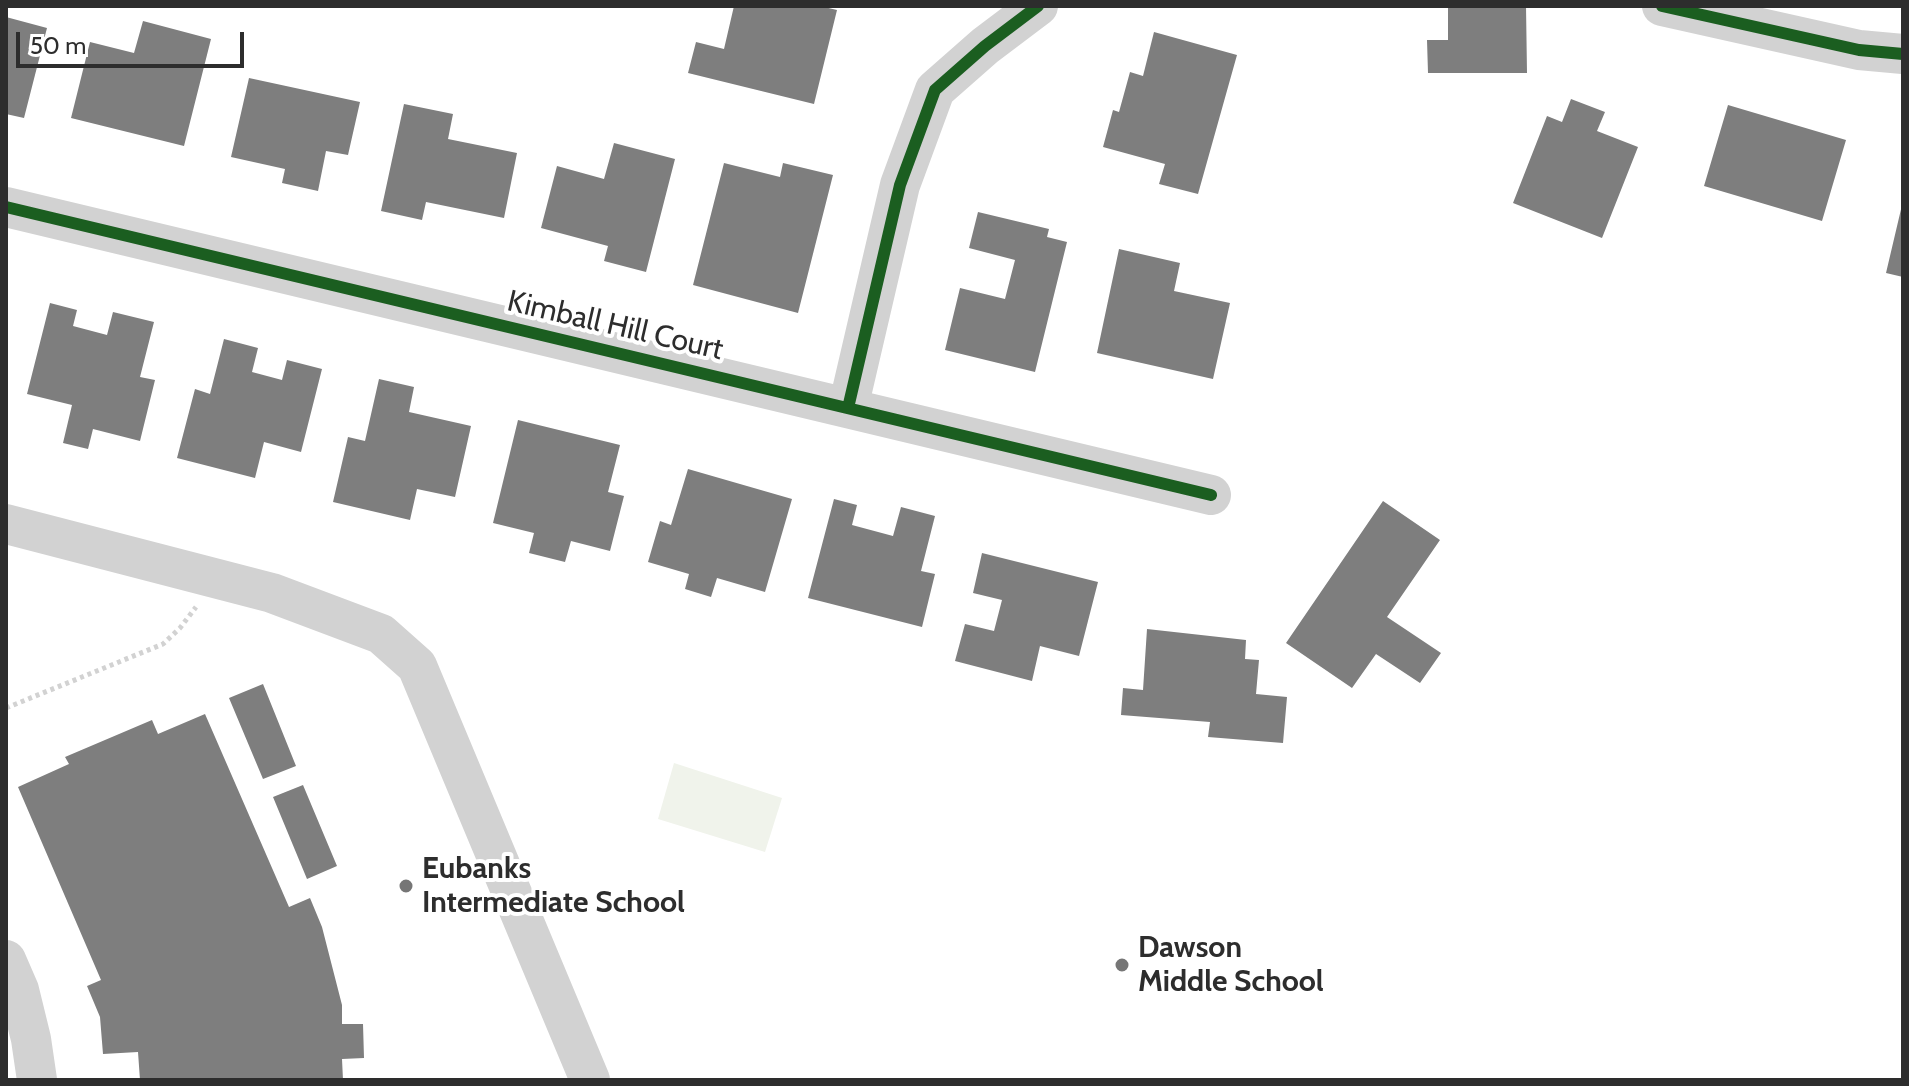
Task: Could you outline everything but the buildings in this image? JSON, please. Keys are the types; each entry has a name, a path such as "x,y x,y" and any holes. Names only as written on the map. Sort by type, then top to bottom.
{"street":[{"path":"848,408 900,185 935,90 985,46 1038,6"},
{"path":"1662,6 1859,50 1903,54"},
{"name":"Kimball Hill Court","path":"6,207 1211,495"},
{"path":"6,524 272,593 381,634 417,666 590,1080"},
{"path":"6,960 19,990 37,1080"}],"path":[{"path":"6,708 163,644 197,606"}],"shaded area":[{"path":"674,763 782,798 765,852 658,819"}],"cycle path":[{"path":"848,408 900,185 935,90 985,46 1038,6"},
{"path":"1662,6 1859,50 1903,54"},
{"path":"6,207 1211,495"}],"place":[{"name":"Eubanks Intermediate School","path":"406,886"},
{"name":"Dawson Middle School","path":"1122,965"}]}
